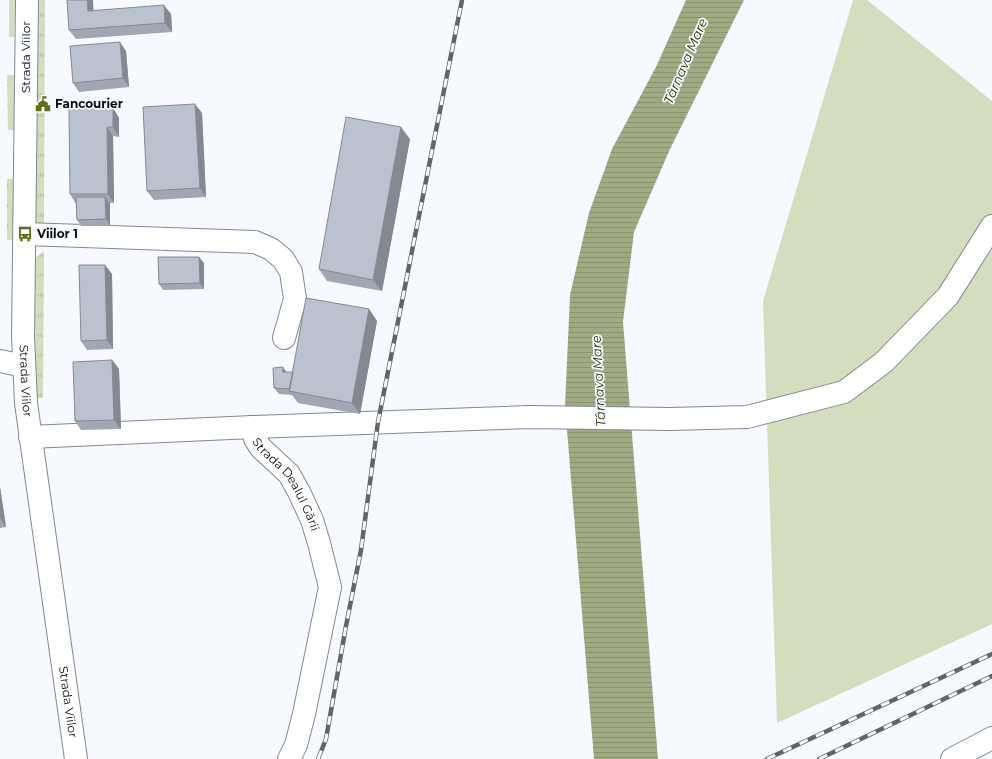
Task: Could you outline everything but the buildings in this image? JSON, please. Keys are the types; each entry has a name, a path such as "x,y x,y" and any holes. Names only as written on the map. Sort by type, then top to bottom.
{"street":[{"name":"Strada Viilor","path":"27,0 23,336 26,402 76,759"},
{"path":"253,427 529,417 670,419 747,417 844,392 884,362 948,296 992,226"},
{"path":"25,234 255,242 271,249 283,259 292,272 295,299 284,338"},
{"path":"0,361 24,366"},
{"name":"Strada Dealul Gării","path":"30,437 253,427 254,439 261,448 288,474 299,492 314,528 330,587 304,714 296,745 289,759"},
{"path":"952,759 992,738"}],"green space":[{"path":"9,0 15,0 14,37 9,37"},
{"path":"36,0 45,0 44,224 36,227 34,219"},
{"path":"853,0 867,0 992,101 992,624 777,723 763,301"},
{"path":"7,75 14,75 15,130 8,130"},
{"path":"7,179 14,179 14,240 7,240"},
{"path":"44,251 43,398 36,398 34,259"}],"water":[{"name":"Târnava Mare","path":"686,0 744,0 670,149 634,232 623,322 658,759 594,759 565,406 570,295 589,213 612,149 656,67"}],"railway":[{"path":"318,759 326,739 361,550 378,422 462,0"},
{"path":"767,759 992,654"},
{"path":"819,759 992,676"}],"place":[{"name":"Fancourier","path":"43,104"},
{"name":"Viilor 1","path":"25,234"}]}
